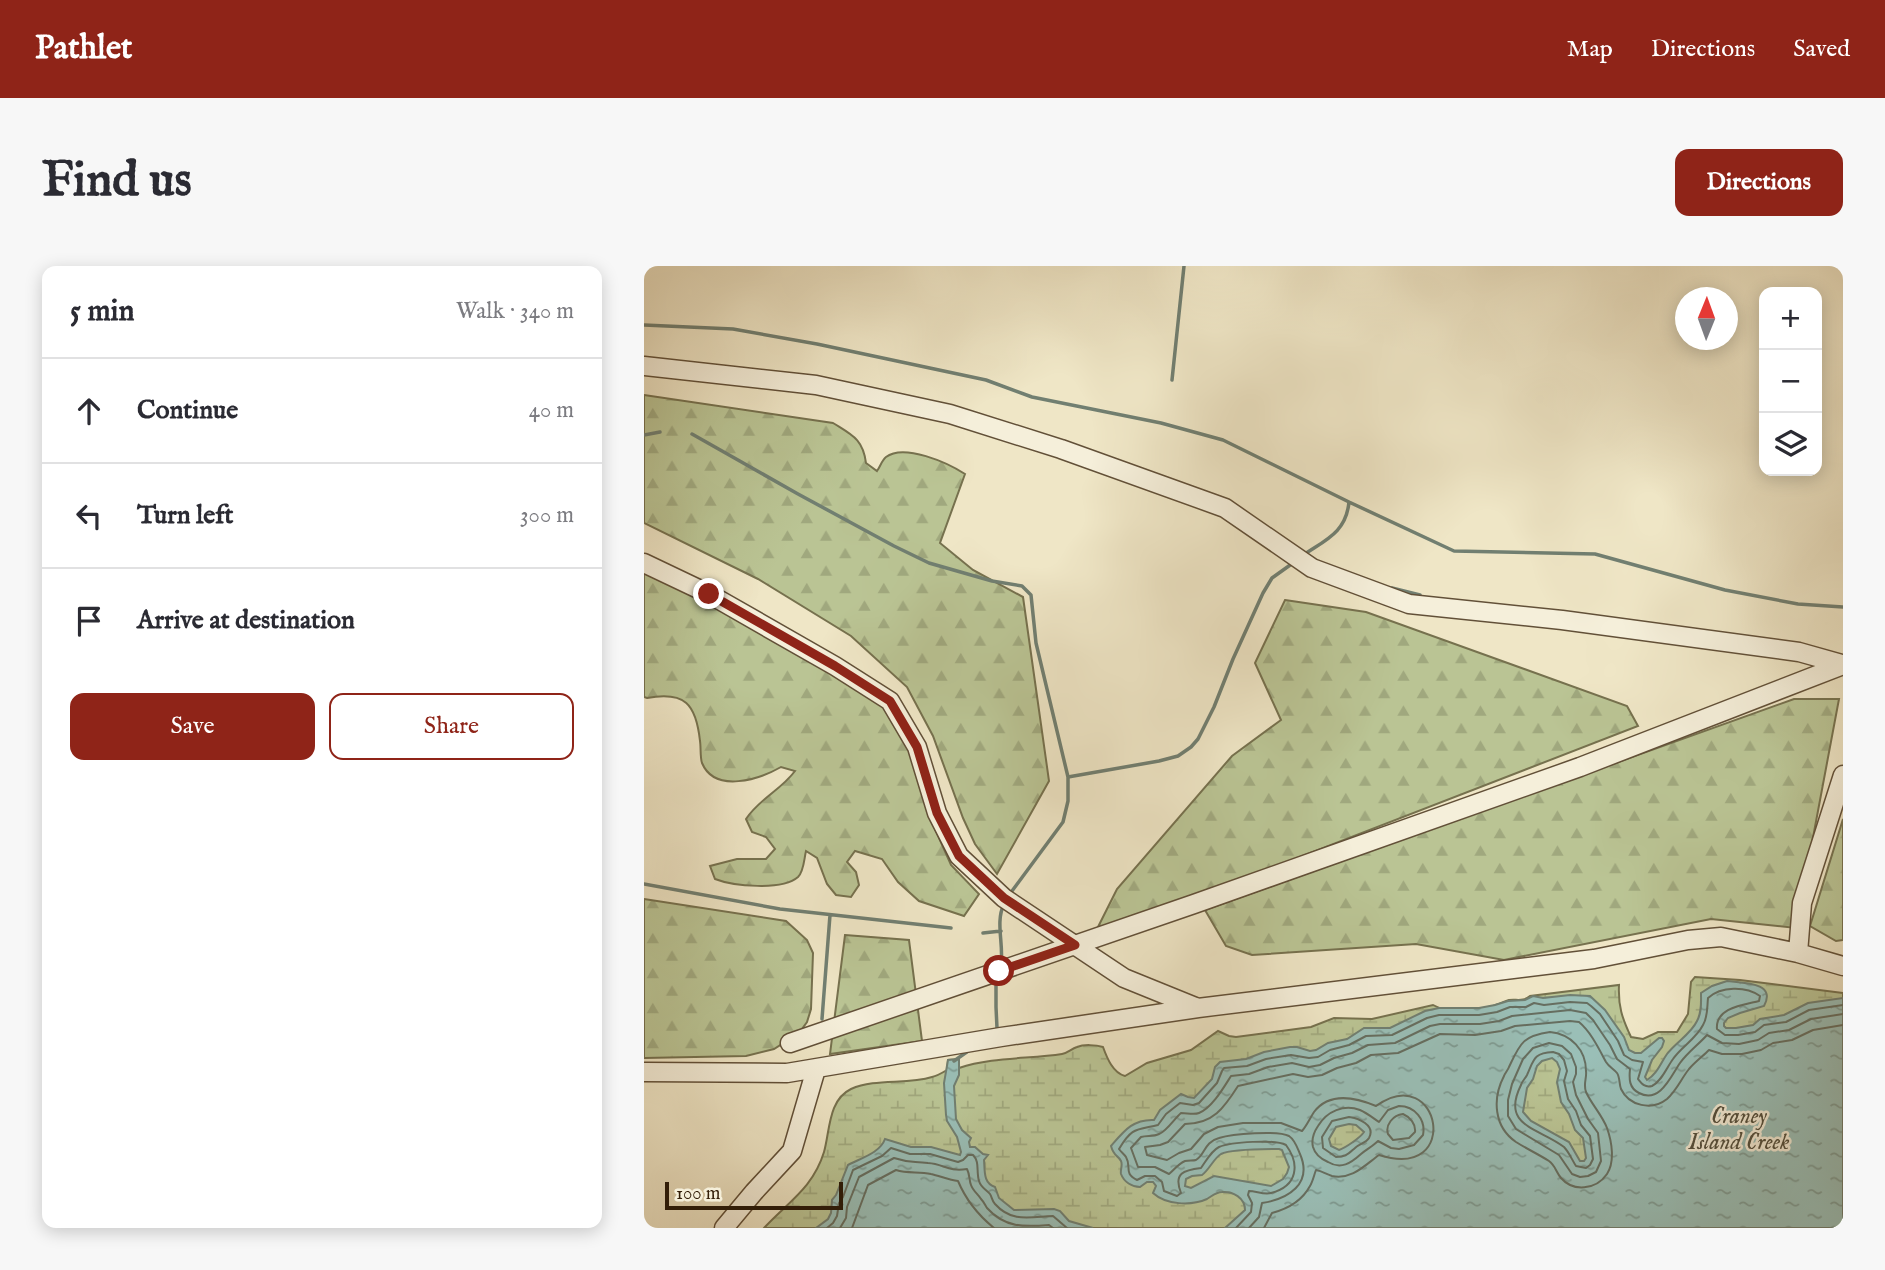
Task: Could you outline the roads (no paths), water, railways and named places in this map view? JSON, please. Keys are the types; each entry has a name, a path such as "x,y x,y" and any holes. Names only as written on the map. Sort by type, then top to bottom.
{"lane":[{"path":"644,366 816,385 950,414 1062,449 1225,508 1312,568 1409,604 1562,620 1799,652 1842,664"},
{"path":"644,563 709,594 835,666 890,701 917,747 937,813 959,856 1004,898 1124,978 1198,1008"},
{"path":"790,1043 1580,767 1842,664"},
{"path":"1798,953 1802,903 1843,775"},
{"path":"644,1072 787,1073 1001,1037 1198,1008 1594,959 1688,940 1721,937 1798,953 1843,966"},
{"path":"724,1228 792,1151 816,1069"}],"water":[{"name":"Craney Island Creek","path":"1727,981 1741,982 1756,985 1766,992 1764,1006 1728,1018 1724,1023 1726,1028 1753,1025 1760,1019 1784,1015 1808,1003 1843,998 1843,1228 1225,1228 1245,1210 1238,1196 1222,1192 1194,1203 1165,1200 1153,1193 1156,1186 1153,1182 1147,1182 1140,1187 1126,1182 1121,1174 1121,1161 1111,1146 1135,1124 1154,1120 1160,1110 1181,1094 1194,1098 1212,1079 1215,1067 1220,1062 1246,1059 1290,1047 1316,1050 1328,1043 1347,1039 1364,1028 1390,1028 1425,1011 1439,1008 1479,1008 1525,1000 1533,996 1590,996 1605,1010 1624,1037 1629,1050 1635,1053 1641,1053 1662,1038 1662,1047 1652,1060 1645,1077 1647,1080 1694,1026 1699,1018 1701,993","holes":["1552,1058 1560,1069 1557,1082 1561,1102 1575,1130 1583,1138 1586,1158 1584,1161 1580,1161 1569,1142 1531,1121 1523,1112 1527,1088 1537,1066","1356,1125 1364,1132 1339,1150 1331,1146 1329,1139 1336,1127","1240,1150 1282,1150 1289,1167 1287,1173 1283,1179 1271,1186 1214,1176 1191,1188 1185,1186 1186,1179 1202,1175 1221,1154"]},
{"path":"959,1059 959,1075 954,1086 956,1119 962,1130 971,1138 970,1147 988,1155 984,1160 985,1176 988,1183 995,1187 999,1198 1014,1210 1054,1209 1060,1211 1069,1221 1093,1228 816,1228 828,1219 832,1200 848,1165 875,1152 885,1139 911,1147 931,1147 960,1155 957,1137 947,1121 944,1083 948,1060"}],"waterway":[{"path":"1172,380 1184,266"},
{"path":"644,325 733,329 817,344 986,380 1032,397 1161,423 1223,440 1454,551 1595,554 1725,590 1798,604 1843,607"},
{"path":"644,435 660,432"},
{"path":"692,434 929,563 992,581 1022,586 1031,595 1036,643 1068,777 1068,801 1063,822 1012,891"},
{"path":"1302,556 1333,535 1344,521 1349,502"},
{"path":"1068,777 1159,761 1178,756 1191,747 1214,707 1263,593 1272,578 1293,563"},
{"path":"1392,588 1420,595"},
{"path":"644,884 780,909 951,928"},
{"path":"1001,964 1000,918 1004,904"},
{"path":"822,1019 830,915"},
{"path":"983,933 1001,931"},
{"path":"993,1031 997,1028 996,978"},
{"path":"954,1061 971,1049"}]}
